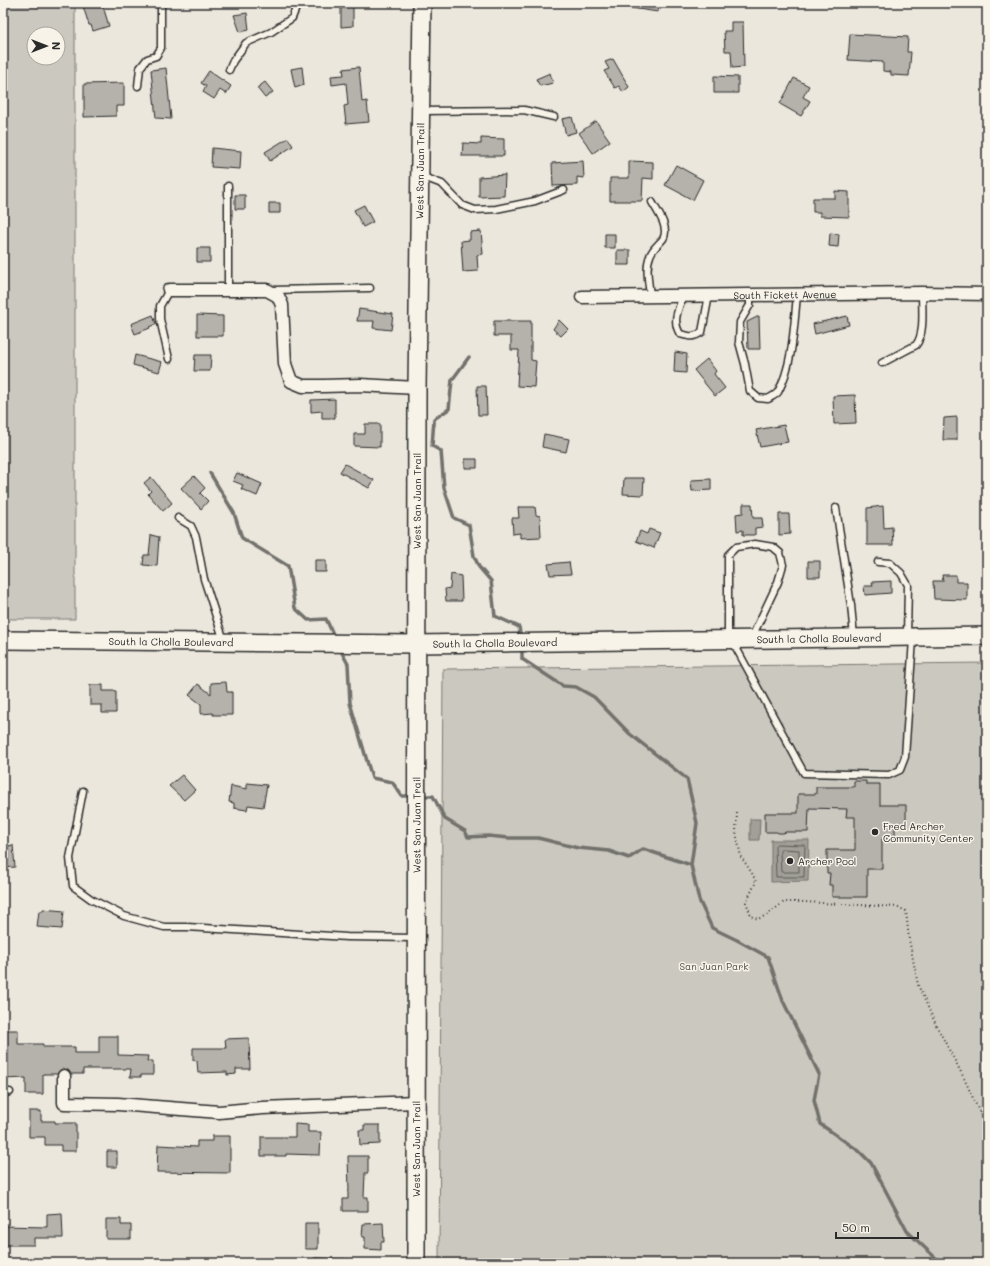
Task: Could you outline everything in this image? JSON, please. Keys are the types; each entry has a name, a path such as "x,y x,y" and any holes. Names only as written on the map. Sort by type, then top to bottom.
{"street":[{"name":"West San Juan Trail","path":"416,1263 417,388 422,3"},
{"path":"169,290 267,290 278,296 282,305 285,364 291,380 303,386 360,385 417,388"},
{"name":"South Fickett Avenue","path":"582,297 987,294"},
{"name":"South la Cholla Boulevard","path":"3,640 417,644 987,636"},
{"path":"64,1076 64,1103 118,1104 219,1112 262,1108 416,1102"}],"lane":[{"path":"138,86 140,68 147,59 156,56 161,48 160,3"},
{"path":"229,70 246,42 271,32 292,18 298,3"},
{"path":"420,112 524,110 554,117"},
{"path":"420,175 442,184 462,205 475,210 496,209 535,201 564,190"},
{"path":"228,186 228,290"},
{"path":"650,296 648,270 650,256 656,245 664,237 664,226 652,202"},
{"path":"267,290 370,288"},
{"path":"169,290 160,306 160,319 169,359"},
{"path":"882,363 916,345 920,340 922,331 922,294"},
{"path":"750,295 750,305 740,322 739,342 750,391 758,398 768,399 777,393 789,358 792,345 797,295"},
{"path":"683,296 676,314 676,327 680,334 691,337 695,337 702,332 709,296"},
{"path":"836,508 851,605 854,637"},
{"path":"178,518 191,526 196,538 204,579 224,642"},
{"path":"751,639 778,582 783,565 780,553 773,547 755,544 736,547 728,555 730,640 804,773 888,775 900,770 905,757 910,637 908,585 901,573 890,563 878,562"},
{"path":"82,791 70,858 73,886 91,900 124,916 164,926 347,937 416,938"},
{"path":"3,1093 10,1092"},
{"path":"316,1262 345,1263"}],"path":[{"path":"737,813 736,832 741,857 752,873 756,882 746,902 751,916 758,919 767,915 784,902 898,907 906,911 909,939 918,985 983,1120 987,1148"}],"green space":[{"path":"3,3 75,3 75,619 3,619"},
{"name":"San Juan Park","path":"987,663 987,1263 439,1263 443,669"}],"water":[{"path":"750,819 760,819 759,840 750,840"},
{"name":"Archer Pool","path":"771,840 809,840 808,881 771,882"}],"building":[{"path":"82,3 102,3 109,26 93,31 91,25 89,25"},
{"path":"631,3 659,3 658,12 631,8"},
{"path":"341,6 353,6 353,26 341,27"},
{"path":"247,13 249,30 240,32 234,15"},
{"path":"731,22 743,22 744,67 732,68 731,51 725,51 724,31 731,31"},
{"path":"850,34 908,37 907,52 911,52 909,76 891,75 891,72 883,71 883,62 848,60"},
{"path":"613,59 629,87 623,92 619,86 615,88 604,71 609,69 605,62"},
{"path":"302,67 304,85 295,88 291,69"},
{"path":"359,67 362,102 367,101 369,122 346,124 344,106 348,105 346,83 332,85 331,76 344,75 343,69"},
{"path":"166,68 171,119 156,118 151,70"},
{"path":"209,71 231,86 226,94 220,90 214,99 203,92 206,86 201,83"},
{"path":"550,73 553,83 540,86 536,79"},
{"path":"714,76 738,77 738,93 714,93"},
{"path":"794,78 809,86 803,97 810,101 801,116 780,104"},
{"path":"265,82 273,92 265,98 257,88"},
{"path":"124,83 124,106 116,106 116,116 84,117 84,84"},
{"path":"572,117 576,132 566,135 562,119"},
{"path":"596,121 610,141 593,153 579,133"},
{"path":"288,138 293,146 270,161 265,152"},
{"path":"481,138 504,139 504,156 462,156 463,143 481,144"},
{"path":"212,148 241,151 240,169 211,167"},
{"path":"583,161 584,178 577,177 577,185 553,186 552,163"},
{"path":"629,161 653,162 653,179 643,178 642,201 610,201 610,178 629,178"},
{"path":"676,165 703,180 693,200 665,185"},
{"path":"505,175 504,196 479,197 479,177"},
{"path":"835,191 849,192 849,217 820,216 820,212 813,212 813,198 835,198"},
{"path":"235,195 245,195 245,209 235,209"},
{"path":"269,203 280,203 280,213 269,213"},
{"path":"364,205 373,222 363,227 354,210"},
{"path":"481,231 483,254 477,255 478,271 463,272 461,241 470,240 470,232"},
{"path":"830,233 839,234 838,247 829,246"},
{"path":"605,234 615,234 615,248 605,248"},
{"path":"197,248 210,248 210,262 197,262"},
{"path":"617,250 630,250 630,265 617,265"},
{"path":"359,309 393,314 391,330 373,328 374,321 357,321"},
{"path":"153,315 156,324 135,334 131,324"},
{"path":"197,315 223,316 223,336 197,336"},
{"path":"759,316 760,349 748,349 747,322"},
{"path":"847,316 849,325 815,334 813,324"},
{"path":"559,320 568,329 561,336 553,329"},
{"path":"494,321 531,321 531,360 536,361 534,387 517,386 519,350 511,350 511,336 494,336"},
{"path":"675,352 687,354 686,373 674,372"},
{"path":"135,355 162,362 159,372 133,365"},
{"path":"195,355 211,355 210,371 194,371"},
{"path":"707,359 716,371 714,374 725,388 715,396 694,370"},
{"path":"477,386 486,386 487,415 478,415"},
{"path":"855,395 856,423 834,424 833,396"},
{"path":"335,399 335,418 322,418 322,411 311,412 311,400"},
{"path":"957,417 957,440 943,440 944,418"},
{"path":"365,424 380,424 380,447 354,446 354,434 365,434"},
{"path":"784,425 788,442 760,447 756,430"},
{"path":"544,434 569,439 566,452 542,447"},
{"path":"465,459 477,459 477,468 465,468"},
{"path":"345,464 374,480 369,488 340,472"},
{"path":"237,473 262,484 257,496 241,489 243,485 233,481"},
{"path":"194,476 205,488 200,493 208,501 201,509 181,488"},
{"path":"151,477 172,503 163,511 148,494 151,491 144,483"},
{"path":"624,478 644,478 643,495 623,494"},
{"path":"711,479 711,490 692,491 691,480"},
{"path":"743,504 752,504 753,518 762,518 763,527 755,528 755,535 743,535 743,530 737,531 736,514 743,513"},
{"path":"883,506 884,528 892,527 893,545 867,545 867,508"},
{"path":"518,507 535,507 536,515 540,516 541,537 520,538 520,533 513,534 512,518 519,518"},
{"path":"779,514 789,514 790,534 779,535"},
{"path":"649,529 660,533 654,548 636,541 640,531 647,534"},
{"path":"151,535 159,537 157,566 143,565 144,555 149,555"},
{"path":"315,560 326,560 326,572 315,572"},
{"path":"808,561 820,561 820,577 808,577"},
{"path":"569,562 571,574 550,575 548,564"},
{"path":"451,574 461,576 462,601 446,601 445,589 450,588"},
{"path":"942,575 956,575 956,582 967,582 967,600 934,599 933,581 943,581"},
{"path":"891,581 891,593 865,595 864,586 873,586 872,582"},
{"path":"226,682 227,692 232,692 232,715 213,715 213,713 201,714 201,704 189,695 198,684 211,694 211,683"},
{"path":"90,685 103,685 103,691 116,691 116,713 102,713 102,705 90,705"},
{"path":"182,775 195,790 184,800 169,786"},
{"name":"Fred Archer Community Center","path":"854,781 866,781 866,784 880,784 880,805 906,805 906,825 895,825 895,839 882,839 882,869 867,869 867,897 832,897 832,885 829,885 830,873 827,873 827,850 855,850 855,817 846,817 847,809 809,808 808,832 778,833 765,832 765,813 798,813 798,794 816,794 816,787 854,787"},
{"path":"247,783 267,785 263,807 248,805 247,810 234,808 234,803 229,802 231,786 247,789"},
{"path":"13,845 15,867 3,868 3,847"},
{"path":"43,909 64,911 62,929 37,927 39,911 43,911"},
{"path":"3,1030 18,1030 18,1044 43,1044 43,1047 75,1047 75,1053 99,1053 99,1036 118,1036 118,1055 148,1056 147,1061 153,1061 153,1075 130,1077 131,1069 83,1069 83,1074 71,1074 68,1070 64,1069 60,1070 57,1074 43,1074 43,1094 26,1094 26,1078 3,1079"},
{"path":"249,1038 250,1069 236,1069 236,1074 227,1075 227,1072 198,1073 197,1061 193,1060 193,1048 226,1048 225,1039"},
{"path":"29,1111 41,1111 41,1121 76,1123 76,1151 61,1151 61,1145 45,1145 45,1137 29,1137"},
{"path":"295,1124 308,1125 308,1132 321,1132 320,1155 286,1154 286,1156 261,1156 261,1137 295,1137"},
{"path":"364,1125 380,1125 380,1144 360,1145 359,1130 364,1130"},
{"path":"212,1136 230,1136 230,1173 157,1172 158,1145 197,1147 197,1141 212,1141"},
{"path":"107,1151 117,1151 117,1167 107,1167"},
{"path":"348,1156 368,1156 368,1173 365,1173 364,1197 368,1197 368,1211 343,1211 343,1199 348,1199 349,1191"},
{"path":"62,1213 63,1238 34,1238 34,1245 3,1245 3,1226 47,1227 47,1214"},
{"path":"106,1219 121,1219 121,1225 131,1225 131,1239 106,1239"},
{"path":"305,1223 318,1223 318,1249 305,1249"},
{"path":"383,1223 384,1242 381,1242 381,1250 365,1249 365,1237 362,1237 363,1224"}],"waterway":[{"path":"469,357 452,380 449,409 434,419 432,446 441,451 444,488 454,518 469,525 474,556 479,567 491,581 495,616 519,627 520,633"},
{"path":"210,473 234,513 242,538 288,566 295,608 308,620 326,619 333,634"},
{"path":"342,653 348,664 350,703 372,778 392,782 402,796 407,796"},
{"path":"522,653 522,659 563,686 576,687 594,697 630,734 687,779 697,823 691,865 699,900 712,928 768,957 783,1001 819,1074 814,1100 820,1124 859,1151 871,1163 907,1231 941,1263"},
{"path":"426,796 433,796 445,819 465,831 468,837 488,836 538,838 578,848 609,851 629,858 643,849 691,865"}],"place":[{"name":"Fred Archer Community Center","path":"875,832"},
{"name":"Archer Pool","path":"790,861"}]}
